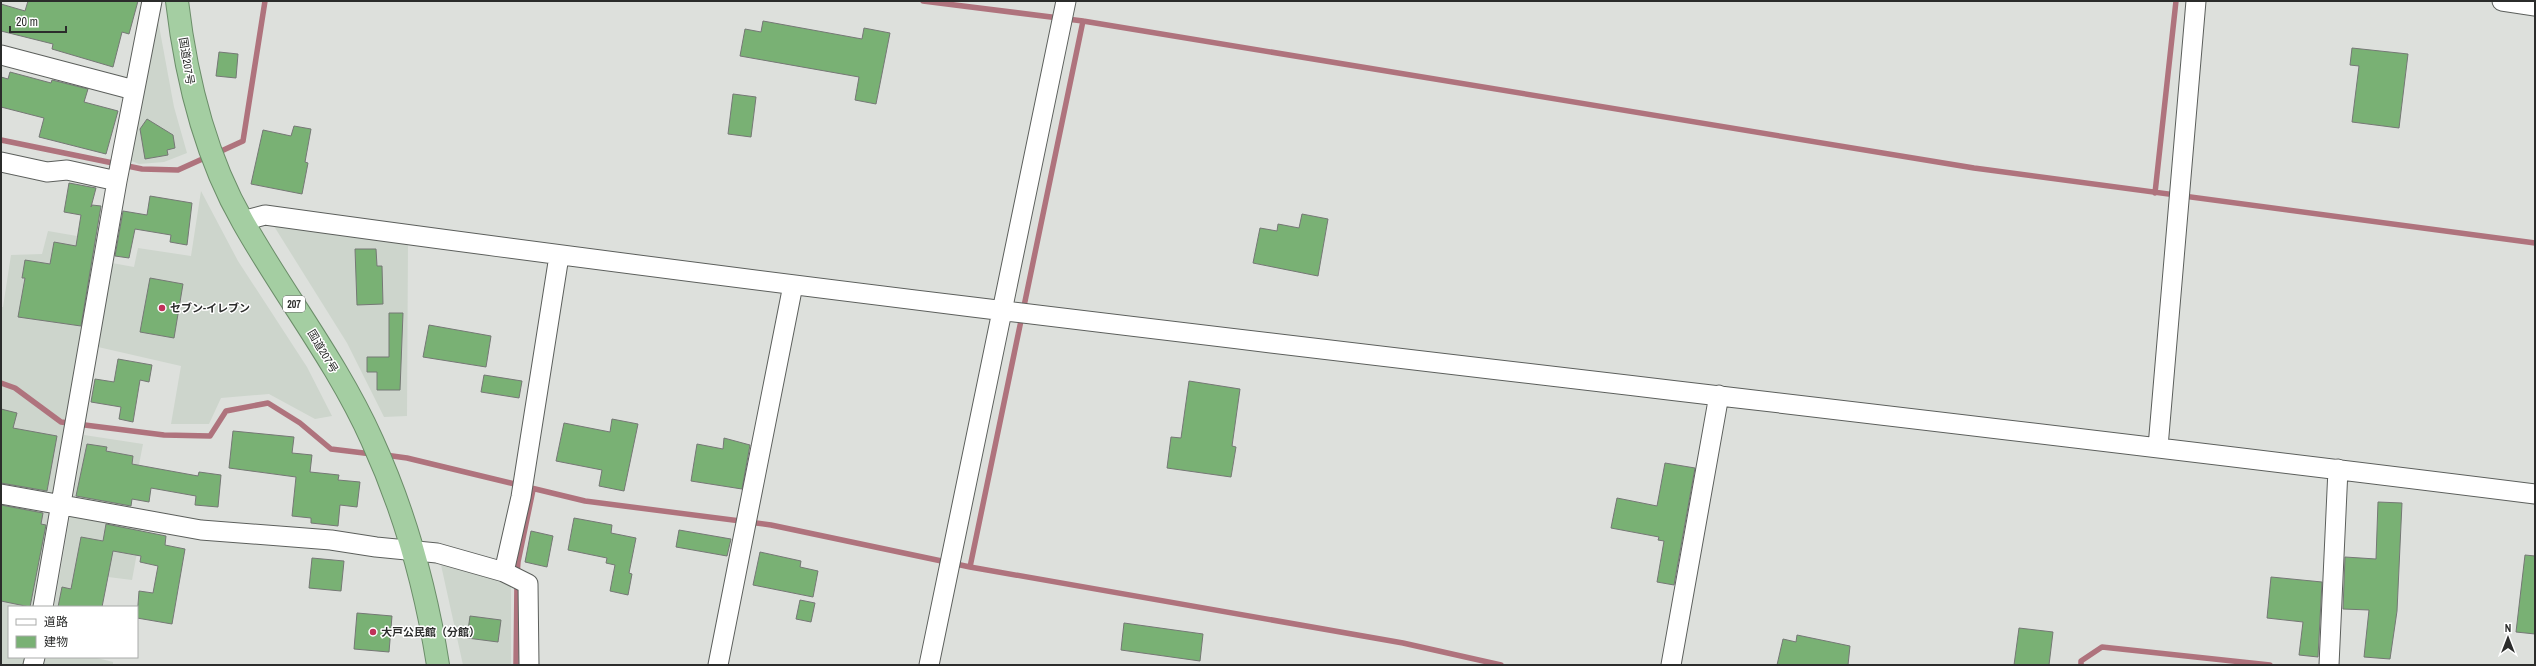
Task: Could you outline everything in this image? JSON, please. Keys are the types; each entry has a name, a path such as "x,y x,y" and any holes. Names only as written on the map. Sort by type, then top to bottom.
{"highway":[{"name":"国道207号","path":"177,1 191,87 207,141 217,168 242,221 331,363 372,439 386,473 412,550 434,638 438,665"}],"street":[{"path":"43,606 119,170 152,1"},
{"path":"2158,447 2196,1"},
{"path":"2502,1 2535,6"},
{"path":"929,665 952,548 1016,313 1063,14"},
{"path":"1,55 134,90"},
{"path":"1,162 47,172 67,170 119,170"},
{"path":"242,221 265,215 559,256 1016,313 2158,447 2535,494"},
{"path":"514,576 521,498 559,256"},
{"path":"718,665 793,284"},
{"path":"1671,665 1719,395"},
{"path":"2329,662 2338,469"},
{"path":"1,494 201,530 331,540 376,547 437,553 514,576 530,590 529,665"}],"shaded area":[{"path":"157,15 174,107 187,153 164,162 139,164 129,160"},
{"path":"201,191 238,261 307,367 332,416 315,419 269,394 221,398 209,424 171,424 181,366 98,347 112,263 134,267 138,248 191,256"},
{"path":"272,223 408,242 407,416 384,417 347,343"},
{"path":"48,231 100,240 34,606 8,606 8,658 25,658 24,665 1,665 1,307 3,307 11,255 42,254"},
{"path":"84,435 143,444 130,511 144,515 132,580 108,577 102,606 54,606"},
{"path":"441,565 511,584 511,665 463,665"},
{"path":"46,658 97,658 113,662 113,665 44,665"}],"building":[{"path":"28,1 138,1 129,34 122,32 113,67 52,49 53,44 1,31 1,4 25,11"},
{"path":"763,21 862,39 864,28 890,33 876,104 855,100 859,77 740,56 745,29 761,32"},
{"path":"2352,48 2408,54 2399,128 2352,122 2359,66 2350,65"},
{"path":"219,52 238,54 236,78 216,76"},
{"path":"10,72 51,83 52,80 88,89 84,102 118,111 106,154 39,137 44,118 1,107 1,77 8,79"},
{"path":"733,94 756,97 751,137 728,134"},
{"path":"147,119 173,135 175,148 167,150 168,155 145,159 140,129"},
{"path":"294,126 311,129 305,162 308,163 302,194 251,184 263,130 291,136"},
{"path":"69,183 96,188 91,207 92,205 101,206 81,326 18,317 25,278 22,278 25,260 50,264 54,242 76,246 81,215 64,212"},
{"path":"150,196 192,203 187,245 170,242 171,235 135,229 129,258 115,256 123,211 147,215"},
{"path":"1302,214 1328,219 1318,276 1253,263 1260,228 1277,231 1278,224 1299,228"},
{"path":"355,249 376,249 377,266 382,266 383,304 357,305"},
{"name":"セブン-イレブン","path":"150,278 183,284 174,338 140,332"},
{"path":"389,313 403,313 400,390 377,390 377,372 367,372 367,357 389,357"},
{"path":"429,325 491,336 486,367 423,357"},
{"path":"118,359 152,365 149,382 140,380 133,422 119,419 121,407 91,402 95,379 114,382"},
{"path":"484,375 522,381 519,398 481,392"},
{"path":"1189,381 1240,389 1232,446 1236,447 1231,477 1167,468 1171,437 1181,438"},
{"path":"1,409 17,413 13,428 57,436 47,491 1,483"},
{"path":"612,419 638,424 624,491 599,486 602,470 556,461 564,423 610,432"},
{"path":"233,431 294,437 292,453 312,455 310,472 339,475 338,480 360,482 357,507 340,505 338,526 311,523 311,518 292,516 296,477 229,468"},
{"path":"724,438 750,445 742,489 691,481 697,444 723,449"},
{"path":"87,444 107,447 106,451 133,456 132,464 198,476 199,472 221,475 218,507 195,505 196,496 151,488 149,502 132,499 131,506 76,496"},
{"path":"1665,463 1695,468 1674,585 1657,582 1664,541 1658,540 1659,537 1611,528 1617,498 1657,506"},
{"path":"2378,502 2402,503 2397,611 2390,659 2364,657 2369,610 2343,609 2345,557 2376,559"},
{"path":"1,505 43,513 41,524 46,525 30,606 1,601"},
{"path":"574,518 612,525 611,533 636,538 629,573 632,574 628,595 610,591 615,565 606,563 607,558 568,550"},
{"path":"106,524 166,536 165,545 185,549 172,624 138,618 139,591 153,593 158,566 140,562 141,556 113,551 102,606 58,606 62,587 71,589 81,537 103,541"},
{"path":"679,530 731,539 727,556 676,547"},
{"path":"531,531 553,536 547,567 525,562"},
{"path":"760,552 801,561 800,567 818,571 813,597 753,585"},
{"path":"2525,555 2535,556 2535,634 2516,632"},
{"path":"312,558 344,561 341,591 309,588"},
{"path":"2271,577 2322,582 2318,657 2299,655 2303,622 2267,618"},
{"path":"800,600 815,603 811,622 796,619"},
{"name":"大戸公民館（分館）","path":"357,613 392,616 389,652 354,649"},
{"path":"470,616 501,620 498,642 467,638"},
{"path":"1124,623 1203,634 1200,661 1121,650"},
{"path":"2019,628 2053,632 2049,665 2014,665"},
{"path":"1797,635 1850,646 1848,665 1777,665 1783,639 1796,642"}],"waterway":[{"path":"217,153 243,141 265,1"},
{"path":"923,1 1083,21 1974,168 2535,243"},
{"path":"2155,193 2176,1"},
{"path":"970,567 1083,21"},
{"path":"1,140 142,169 178,170 209,156"},
{"path":"1,383 15,388 61,422 164,435 210,436 226,411 268,403 300,423 331,449 372,454"},
{"path":"385,455 407,458 585,501 771,525 970,567 1403,643 1501,665"},
{"path":"517,575 518,562 533,490"},
{"path":"516,665 517,583"},
{"path":"2081,665 2081,661 2102,647 2270,665"}],"place":[{"name":"セブン-イレブン","path":"162,308"},
{"name":"大戸公民館（分館）","path":"373,632"}]}
